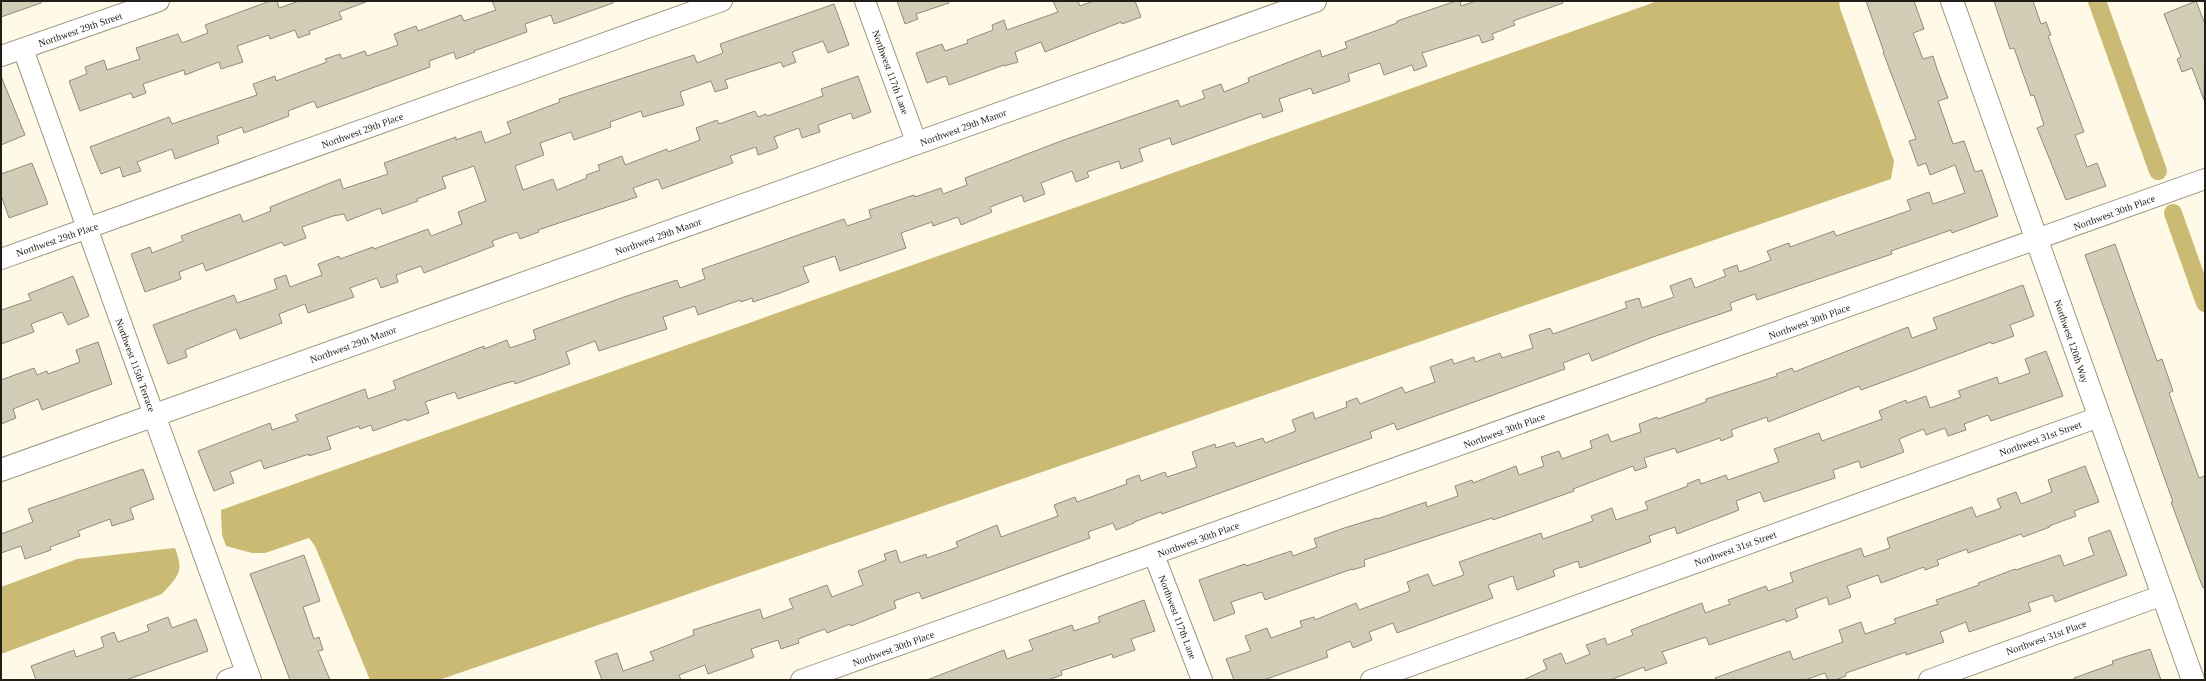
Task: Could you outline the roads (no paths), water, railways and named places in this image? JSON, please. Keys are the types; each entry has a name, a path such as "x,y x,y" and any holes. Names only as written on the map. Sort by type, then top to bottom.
{"street":[{"name":"Northwest 29th Street","path":"1,56 159,1"},
{"name":"Northwest 29th Place","path":"1,259 722,1"},
{"name":"Northwest 117th Lane","path":"865,1 917,144"},
{"name":"Northwest 29th Manor","path":"1,470 1315,1"},
{"name":"Northwest 120th Way","path":"1952,1 2098,417 2193,680"},
{"name":"Northwest 115th Terrace","path":"22,49 154,415 242,678"},
{"name":"Northwest 30th Place","path":"802,680 2205,179"},
{"name":"Northwest 31st Street","path":"1371,680 2098,417"},
{"name":"Northwest 117th Lane","path":"1154,555 1202,680"},
{"name":"Northwest 31st Place","path":"1929,680 2163,595"}],"waterway":[{"path":"2097,1 2158,171"},
{"path":"2173,213 2205,303"}]}
